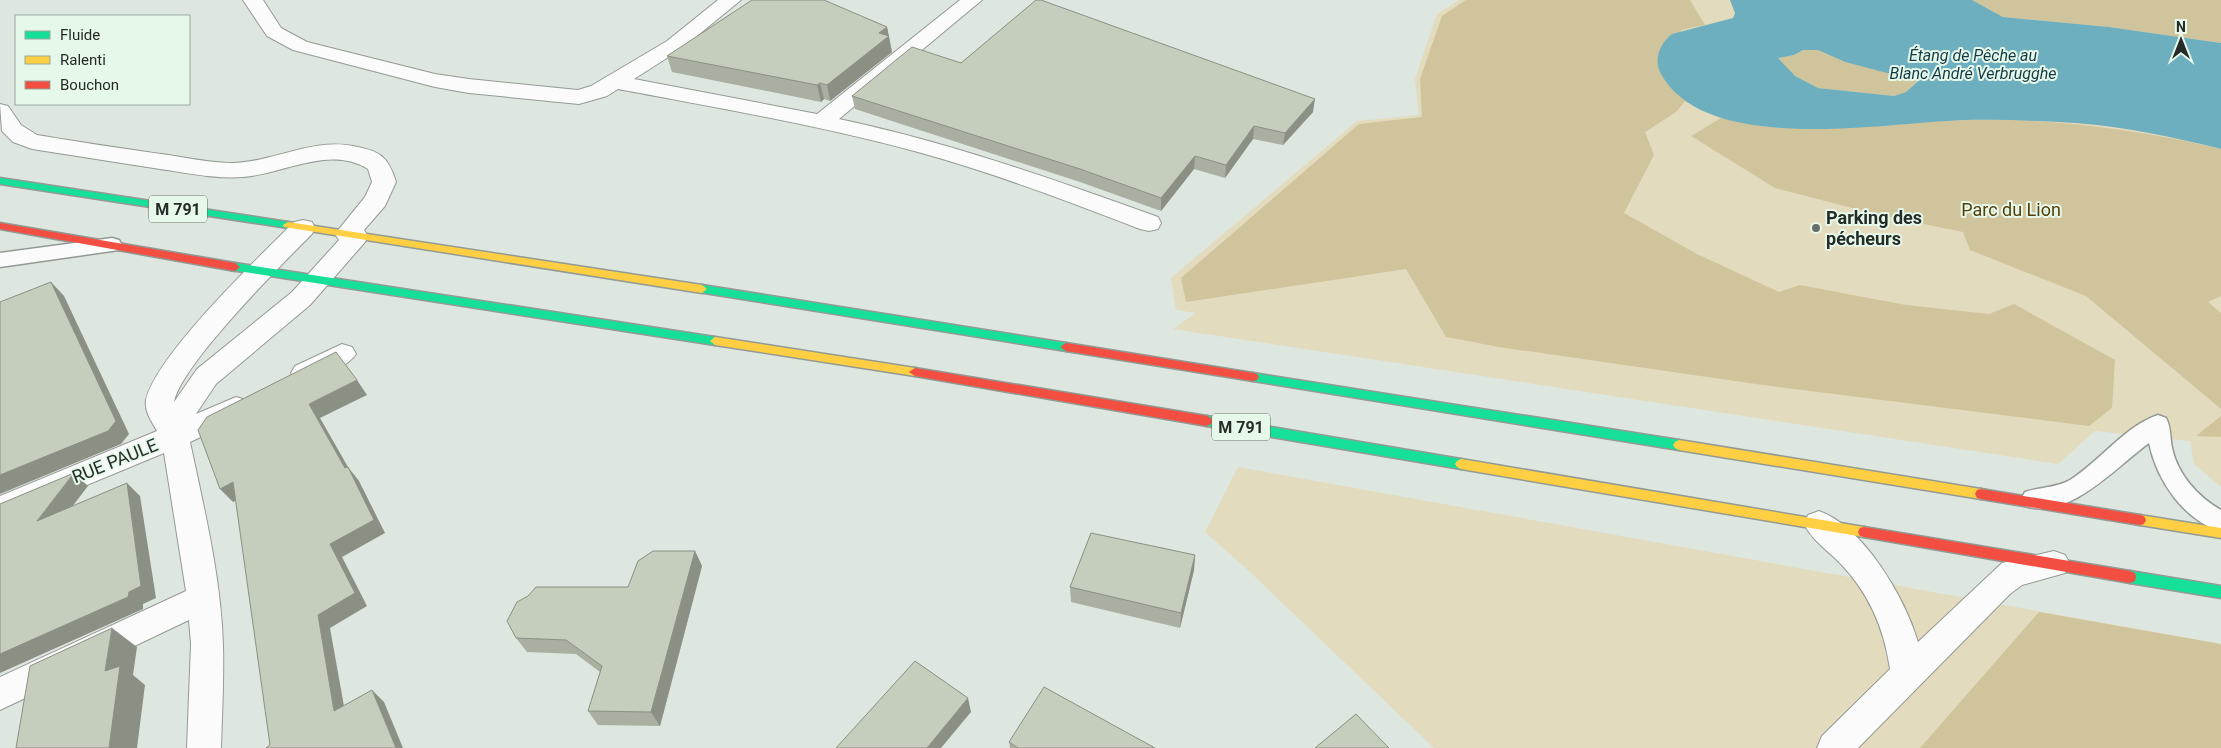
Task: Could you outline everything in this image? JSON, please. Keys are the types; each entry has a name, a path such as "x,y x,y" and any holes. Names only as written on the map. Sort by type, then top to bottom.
{"main road":[{"name":"M 791","path":"0,181 822,308 2221,533"},
{"name":"M 791","path":"0,226 261,271 411,292 994,384 2221,592"}],"street":[{"path":"253,0 269,26 289,42 420,77 469,86 579,97 599,91 686,37 731,0"},
{"path":"822,121 972,0"},
{"path":"615,82 822,121 945,152 1066,192 1149,224"},
{"path":"0,111 17,136 32,142 219,170 246,170 321,153 339,152 362,156 378,166 384,182 376,200 352,235 318,279 290,308 230,354 208,374 186,404 179,419 175,436"},
{"path":"204,748 208,664 203,598 197,553 175,436 161,413 160,400 166,384 190,350 302,228"},
{"path":"281,385 342,354"},
{"name":"RUE PAULE","path":"0,508 175,436 255,399"},
{"path":"1819,524 1856,559 1880,591 1900,629 1908,675"},
{"path":"1834,748 2008,576 2031,567 2054,564"},
{"path":"0,694 203,598"}],"lane":[{"path":"0,260 113,245"},
{"path":"2024,500 2064,494 2079,487 2114,456 2158,424 2160,450 2174,479 2190,500 2221,522"}],"green space":[{"name":"Parc du Lion","path":"1459,0 2221,0 2221,487 2194,464 2190,441 2095,431 2058,464 1173,329 1196,313 1176,310 1171,278 1357,121 1419,115 1415,79 1437,14"},
{"path":"1466,0 1690,0 1705,25 1681,30 1676,93 1686,100 1676,112 1645,132 1654,155 1624,213 1697,254 1779,292 1800,285 1906,305 1989,314 2014,304 2115,360 2112,408 2089,426 1763,385 1499,347 1446,337 1406,269 1186,302 1181,278 1359,124 1422,117 1420,79 1442,16"},
{"path":"1972,0 2221,0 2221,43 2109,27 2003,17"},
{"path":"1803,50 1818,50 1845,62 1918,80 1906,92 1894,96 1818,88 1794,76 1777,57 1794,55"},
{"path":"1721,118 1782,128 1812,129 1935,121 2030,121 2094,126 2158,136 2221,149 2221,296 2208,302 2221,313 2221,409 2086,296 1970,250 1963,232 1879,215 1775,188 1691,136"},
{"path":"2221,416 2221,437 2196,436"},
{"path":"1238,467 2221,644 2221,748 1434,748 1250,572 1205,532"},
{"path":"2039,612 2221,644 2221,748 1920,748"}],"water":[{"name":"Étang de Pêche au Blanc André Verbrugghe","path":"1730,0 1972,0 2003,17 2109,27 2221,43 2221,149 2149,133 2076,123 1966,120 1847,128 1801,129 1757,126 1717,116 1684,100 1661,74 1658,63 1659,52 1664,42 1672,34 1733,18 1735,13","holes":["1803,50 1818,50 1845,62 1918,81 1906,92 1894,96 1818,88 1795,76 1778,58 1794,55"]}],"building":[{"path":"752,0 824,0 887,27 879,33 889,36 827,85 820,83 817,85 667,56"},
{"path":"1036,0 1041,0 1315,99 1285,133 1254,126 1226,165 1195,156 1161,198 1080,169 852,96 912,47 961,63"},
{"path":"51,282 116,421 108,431 0,475 0,302"},
{"path":"336,352 357,380 309,404 345,468 348,467 374,520 330,544 355,593 318,615 334,711 372,690 396,748 266,748 270,745 233,482 220,489 198,430 207,417"},
{"path":"74,473 37,521 127,483 141,586 129,592 128,597 0,654 0,504"},
{"path":"1091,533 1195,555 1181,613 1070,587"},
{"path":"653,551 695,551 651,712 588,711 602,666 566,640 516,638 507,621 517,602 528,596 536,587 628,587 638,561"},
{"path":"112,628 105,671 120,666 109,748 16,748 30,666"},
{"path":"915,661 968,698 927,748 836,748"},
{"path":"1044,687 1155,748 1018,748 1009,742"},
{"path":"1356,714 1389,748 1315,748"}],"traffic: fast":[{"path":"0,181 288,225"},
{"path":"235,267 715,341"},
{"path":"702,289 1066,347"},
{"path":"1253,377 1679,445"},
{"path":"1207,421 1461,464"},
{"path":"2130,577 2221,592"}],"traffic: slow":[{"path":"288,225 702,289"},
{"path":"715,341 915,372"},
{"path":"1679,445 1981,494"},
{"path":"1461,464 1864,532"},
{"path":"2140,520 2221,533"}],"traffic: jam":[{"path":"0,226 235,267"},
{"path":"1066,347 1253,377"},
{"path":"915,372 1207,421"},
{"path":"1981,494 2140,520"},
{"path":"1864,532 2130,577"}],"place":[{"name":"Parking des pécheurs","path":"1816,228"}]}
